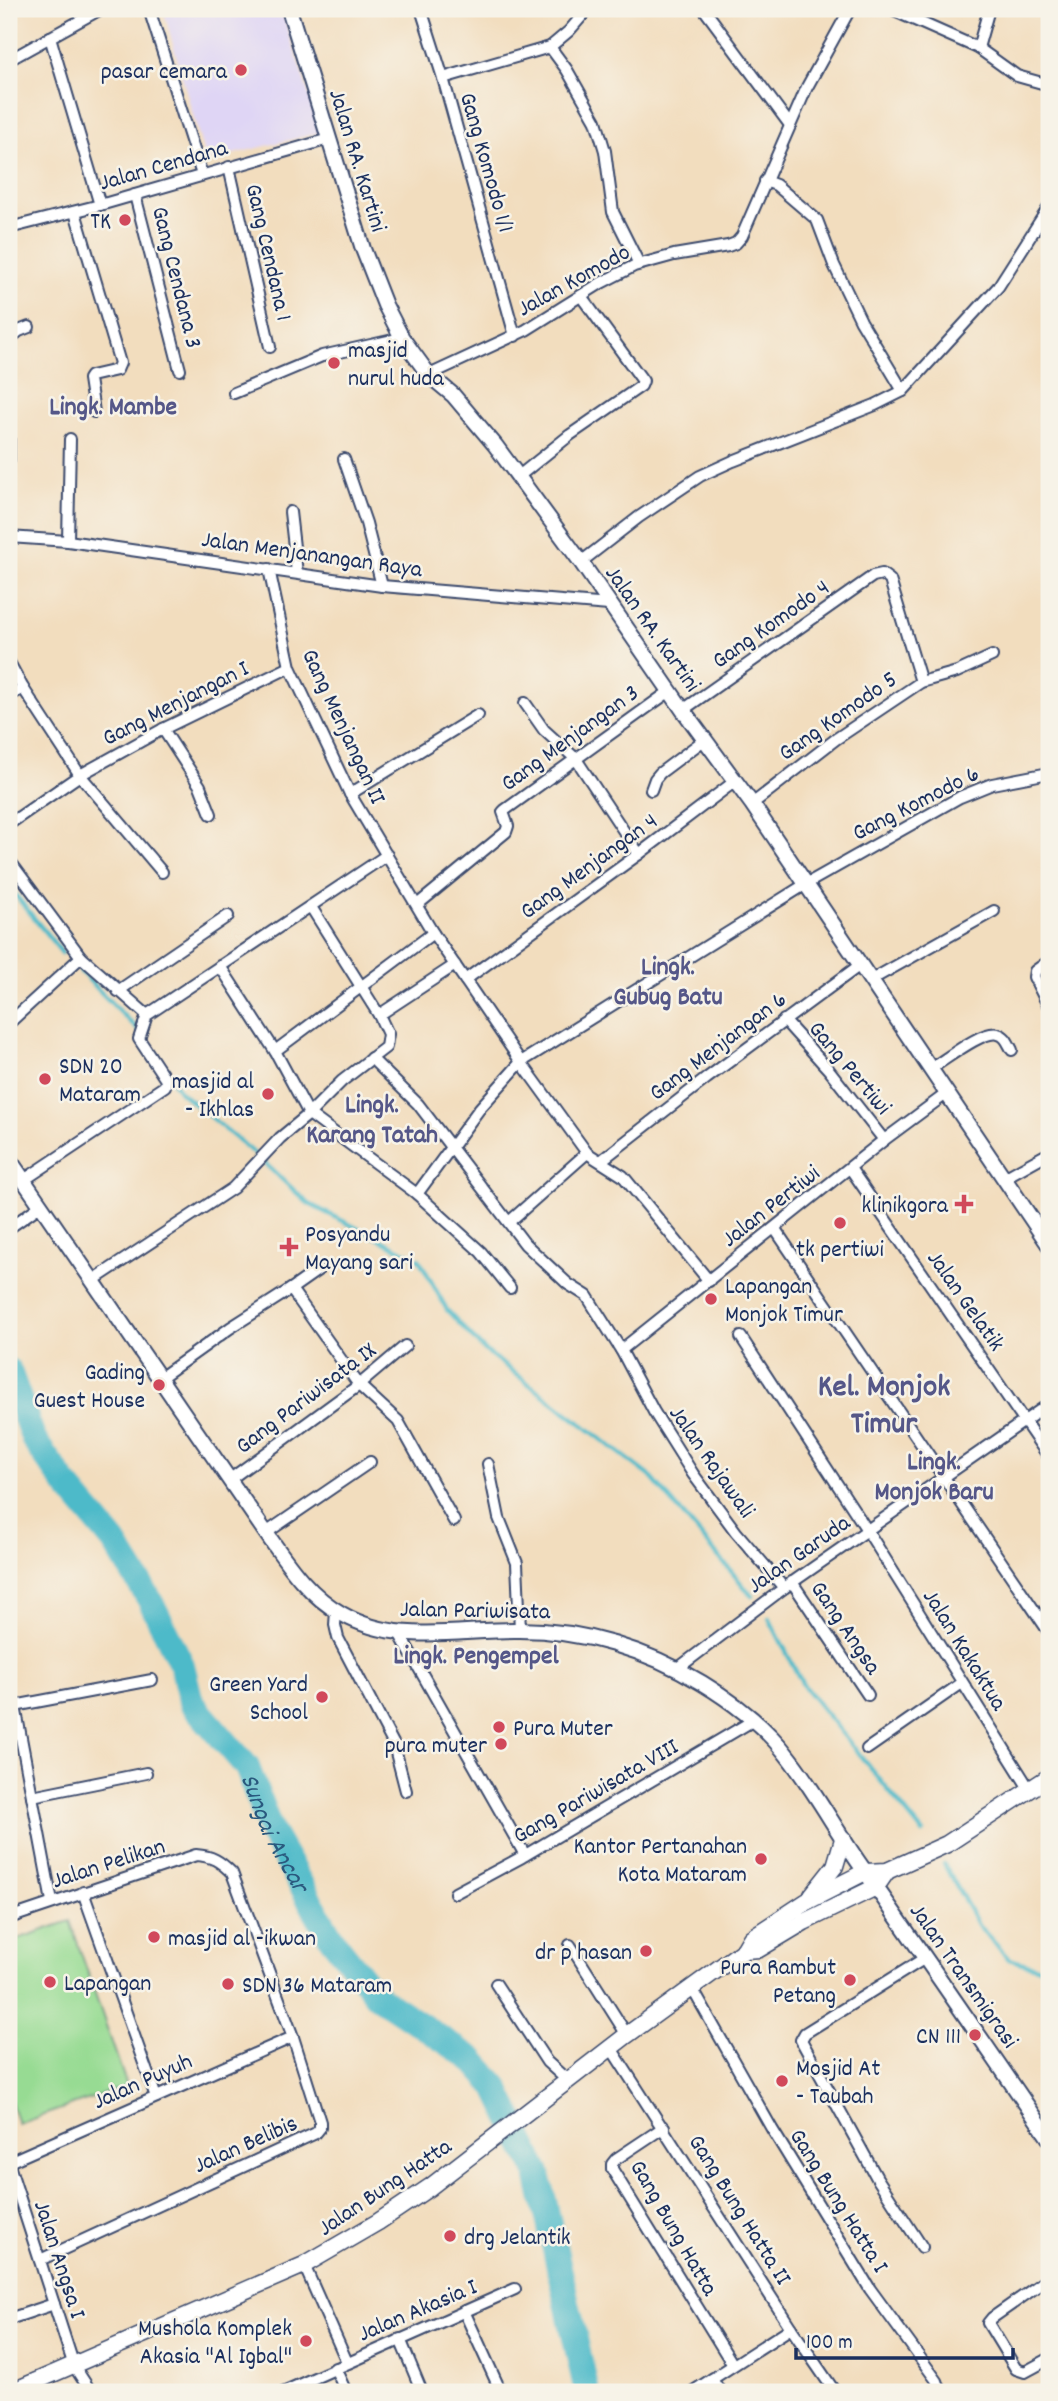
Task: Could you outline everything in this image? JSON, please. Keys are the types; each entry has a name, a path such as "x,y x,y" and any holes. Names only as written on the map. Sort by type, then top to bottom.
{"main road":[{"path":"744,1950 751,1938 806,1902 865,1872 887,1871 947,1844 1049,1777"},
{"path":"806,1902 835,1866 843,1839"},
{"path":"744,1950 759,1948 804,1922 876,1887 887,1871"},
{"name":"Jalan Bung Hatta","path":"10,2392 304,2265 404,2205 627,2035 744,1950"}],"street":[{"path":"9,60 101,9"},
{"path":"149,9 202,175"},
{"name":"Jalan RA. Kartini","path":"289,9 371,270 402,338 429,375 453,396 519,476 581,562 609,606 734,782 752,803 1049,1245"},
{"path":"421,9 443,78"},
{"name":"Gang Komodo 1/1","path":"515,336 443,78 550,47 569,31 588,9"},
{"path":"704,9 790,125"},
{"name":"Jalan Komodo","path":"429,375 515,336 639,264 734,245 742,236 807,87 850,9"},
{"path":"890,9 978,48 1017,76 1049,85"},
{"path":"978,48 989,9"},
{"path":"50,37 100,205"},
{"path":"550,47 573,79 596,121 605,151 613,212 639,264"},
{"name":"Jalan Cendana","path":"9,227 75,212 329,139"},
{"name":"Gang Cendana 1","path":"229,167 270,347"},
{"path":"765,181 776,186 817,220 834,265 861,321 903,391"},
{"name":"Gang Cendana 3","path":"135,195 180,370"},
{"path":"581,562 639,517 701,476 876,405 903,391 998,287 1049,207"},
{"path":"75,212 120,363 117,370 90,376 94,412"},
{"path":"519,476 570,435 641,386 643,381 581,296"},
{"path":"9,340 29,327"},
{"path":"234,393 322,356 402,338"},
{"path":"9,423 9,460"},
{"path":"68,541 70,439"},
{"path":"344,459 366,523 382,586"},
{"path":"290,512 297,573"},
{"name":"Jalan Menjanangan Raya","path":"9,537 68,541 382,586 609,606"},
{"name":"Gang Menjangan II","path":"269,569 290,667 351,794 454,965 587,1153"},
{"name":"Gang Komodo 4","path":"683,710 873,576 882,574 890,580 920,682"},
{"name":"Gang Komodo 5","path":"752,803 826,746 920,682 957,672 992,656"},
{"path":"9,662 80,775 162,872"},
{"name":"Gang Menjangan I","path":"9,824 80,775 163,729 290,667"},
{"path":"9,696 23,688"},
{"name":"Gang Menjangan 3","path":"417,905 506,832 508,826 503,816 505,810 670,691"},
{"path":"525,704 544,730 576,759 639,854"},
{"path":"351,794 478,715"},
{"path":"163,729 200,786 211,814"},
{"path":"651,790 654,779 705,740"},
{"name":"Gang Komodo 6","path":"417,1194 480,1108 522,1062 806,884 960,797 992,784 1049,773"},
{"name":"Gang Menjangan 4","path":"465,980 734,782"},
{"path":"24,1180 165,1086 166,1080 138,1037 145,1019 387,855"},
{"path":"9,860 81,957 145,1019"},
{"path":"93,1281 215,1201 251,1171 274,1144 342,1081 386,1047 388,1034 379,1015 310,907"},
{"path":"871,980 994,911"},
{"path":"118,991 228,916"},
{"path":"275,1051 433,933"},
{"path":"9,1023 81,957"},
{"path":"1049,961 1035,971 1034,978 1049,1007"},
{"path":"379,1015 454,965"},
{"name":"Gang Menjangan 6","path":"602,1160 860,965"},
{"path":"220,966 275,1051 309,1114 417,1194 481,1252 510,1288"},
{"name":"Gang Pertiwi","path":"784,1020 844,1088 884,1140"},
{"path":"930,1069 987,1033 1006,1038 1012,1050"},
{"name":"Jalan Rajawali","path":"371,1058 418,1104 525,1244 568,1284 587,1296 692,1474 736,1532 788,1585"},
{"name":"Jalan Pertiwi","path":"621,1350 884,1140 946,1094"},
{"path":"509,1222 587,1153 602,1160 623,1176 709,1281"},
{"path":"1004,1178 1049,1153"},
{"name":"Jalan Pariwisata","path":"9,1158 299,1579 336,1611 364,1625 399,1633 520,1630 559,1633 608,1643 677,1669 719,1694 754,1720 790,1758 843,1839"},
{"name":"Jalan Gelatik","path":"850,1168 1049,1457"},
{"path":"9,1228 40,1206"},
{"path":"775,1229 1049,1632"},
{"path":"160,1378 318,1270"},
{"path":"292,1289 359,1385 398,1421 454,1521"},
{"name":"Jalan Kakaktua","path":"741,1337 867,1530 1030,1790"},
{"name":"Gang Pariwisata IX","path":"229,1480 359,1385 405,1346"},
{"name":"Jalan Garuda","path":"677,1669 788,1585 1049,1404"},
{"path":"266,1533 370,1462"},
{"path":"488,1464 499,1518 517,1563 520,1630"},
{"name":"Gang Angsa","path":"788,1585 869,1695"},
{"path":"336,1611 338,1637 394,1745 406,1791"},
{"path":"399,1633 525,1855"},
{"path":"52,1902 12,1707 152,1680"},
{"path":"867,1749 962,1684"},
{"name":"Gang Pariwisata VIII","path":"455,1893 525,1855 754,1720"},
{"path":"32,1796 146,1773"},
{"name":"Jalan Transmigrasi","path":"843,1839 1049,2138"},
{"name":"Jalan Pelikan","path":"9,1918 195,1856 210,1856 220,1861"},
{"name":"Jalan Belibis","path":"40,2260 316,2133 320,2128 293,2037 232,1873 220,1861"},
{"path":"83,1892 156,2097"},
{"path":"570,1945 627,2035"},
{"path":"922,2247 877,2178 801,2040 805,2033 925,1958"},
{"path":"496,1984 547,2062 566,2083"},
{"name":"Gang Bung Hatta I","path":"692,1988 821,2210 870,2289 937,2381 941,2392"},
{"name":"Jalan Puyuh","path":"9,2164 293,2037"},
{"name":"Gang Bung Hatta II","path":"611,2048 835,2392"},
{"name":"Gang Bung Hatta","path":"664,2127 616,2159 612,2169 733,2365"},
{"name":"Jalan Angsa I","path":"9,2164 12,2192 40,2260 74,2366 91,2392"},
{"path":"304,2265 346,2362"},
{"path":"1049,2278 988,2322 1016,2369 1025,2372 1049,2359"},
{"name":"Jalan Akasia I","path":"283,2392 515,2289"},
{"path":"9,2319 54,2304"},
{"path":"464,2311 501,2392"},
{"path":"692,2392 791,2328"},
{"path":"400,2339 422,2392"},
{"name":"Jalan Akasia I","path":"335,2368 346,2392"},
{"path":"712,2379 720,2392"}],"shaded area":[{"name":"pasar cemara","path":"163,9 281,9 321,132 206,161"}],"green space":[{"name":"Lapangan","path":"70,1921 127,2086 18,2124 9,2096 9,1942"}],"waterway":[{"path":"9,887 62,953"},
{"path":"80,971 140,1032"},
{"path":"168,1075 180,1092 249,1149 309,1204 419,1259 447,1310 483,1349 650,1476 752,1596"},
{"name":"Sungai Ancar","path":"9,1371 34,1440 64,1482 114,1542 150,1600 182,1665 191,1702 247,1767 271,1832 332,1939 377,1996 472,2059 496,2086 538,2174 587,2392"},
{"path":"769,1618 803,1685 923,1833"},
{"path":"944,1864 979,1926 1009,1959 1040,1968 1049,1976"}],"place":[{"name":"pasar cemara","path":"241,70"},
{"name":"TK","path":"125,220"},
{"name":"masjid nurul huda","path":"334,363"},
{"name":"SDN 20 Mataram","path":"45,1079"},
{"name":"masjid al - Ikhlas","path":"268,1094"},
{"name":"klinikgora","path":"964,1204"},
{"name":"tk pertiwi","path":"840,1223"},
{"name":"Posyandu Mayang sari","path":"289,1247"},
{"name":"Lapangan Monjok Timur","path":"711,1299"},
{"name":"Gading Guest House","path":"159,1385"},
{"name":"Green Yard School","path":"322,1697"},
{"name":"Pura Muter","path":"499,1727"},
{"name":"pura muter","path":"501,1744"},
{"name":"Kantor Pertanahan Kota Mataram","path":"761,1859"},
{"name":"masjid al -ikwan","path":"154,1937"},
{"name":"dr p hasan","path":"646,1951"},
{"name":"Pura Rambut Petang","path":"850,1980"},
{"name":"Lapangan","path":"50,1982"},
{"name":"SDN 36 Mataram","path":"228,1984"},
{"name":"CN 111","path":"975,2035"},
{"name":"Mosjid At - Taubah","path":"782,2081"},
{"name":"drg Jelantik","path":"450,2236"},
{"name":"Mushola Komplek Akasia \"Al Igbal\"","path":"306,2341"}],"district":[{"name":"Lingk. Mambe","path":"113,405"},
{"name":"Lingk. Gubug Batu","path":"668,980"},
{"name":"Lingk. Karang Tatah","path":"372,1118"},
{"name":"Kel. Monjok Timur","path":"884,1402"},
{"name":"Lingk. Monjok Baru","path":"934,1475"},
{"name":"Lingk. Pengempel","path":"476,1654"}]}
